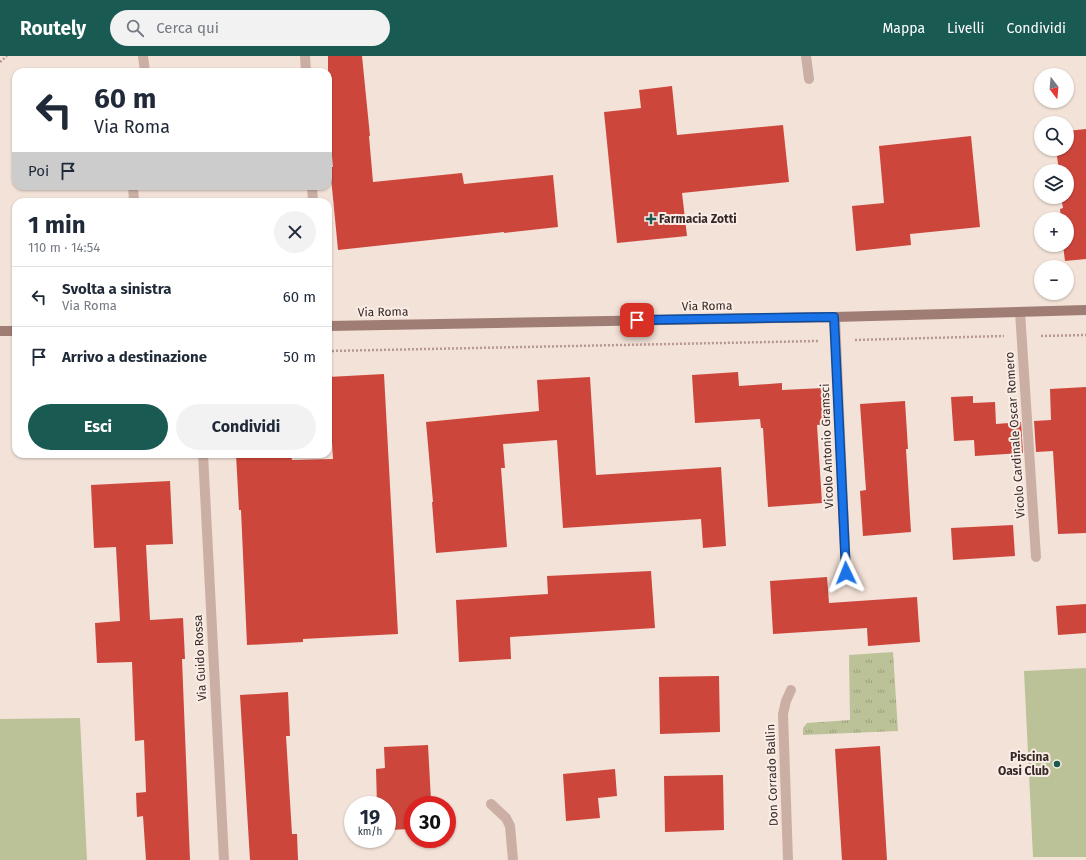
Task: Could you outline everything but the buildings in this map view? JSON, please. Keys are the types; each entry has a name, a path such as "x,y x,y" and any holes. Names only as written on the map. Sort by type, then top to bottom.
{"street":[{"path":"143,56 144,68"},
{"path":"305,56 306,68"},
{"path":"806,56 809,79"},
{"name":"Via Roma","path":"332,326 834,317 1086,310"},
{"name":"Vicolo Cardinale Oscar Romero","path":"1020,312 1036,557"},
{"name":"Vicolo Antonio Gramsci","path":"834,317 846,573"},
{"path":"0,331 12,331"},
{"name":"Via Guido Rossa","path":"203,458 224,860"},
{"name":"Don Corrado Ballin","path":"788,860 783,714 786,701 791,690"},
{"path":"491,804 506,818 510,826 513,860"}],"path":[{"path":"0,62 7,56"},
{"path":"332,351 1086,335"}],"green space":[{"path":"893,652 898,731 803,735 803,728 807,723 850,720 849,655"},
{"name":"Piscina Oasi Club","path":"1086,668 1086,857 1033,857 1024,671"},
{"path":"80,718 87,860 0,860 0,719"}],"place":[{"name":"Farmacia Zotti","path":"651,219"},
{"name":"Piscina Oasi Club","path":"1057,764"}],"route":[{"path":"637,320 834,317 846,573"}]}
